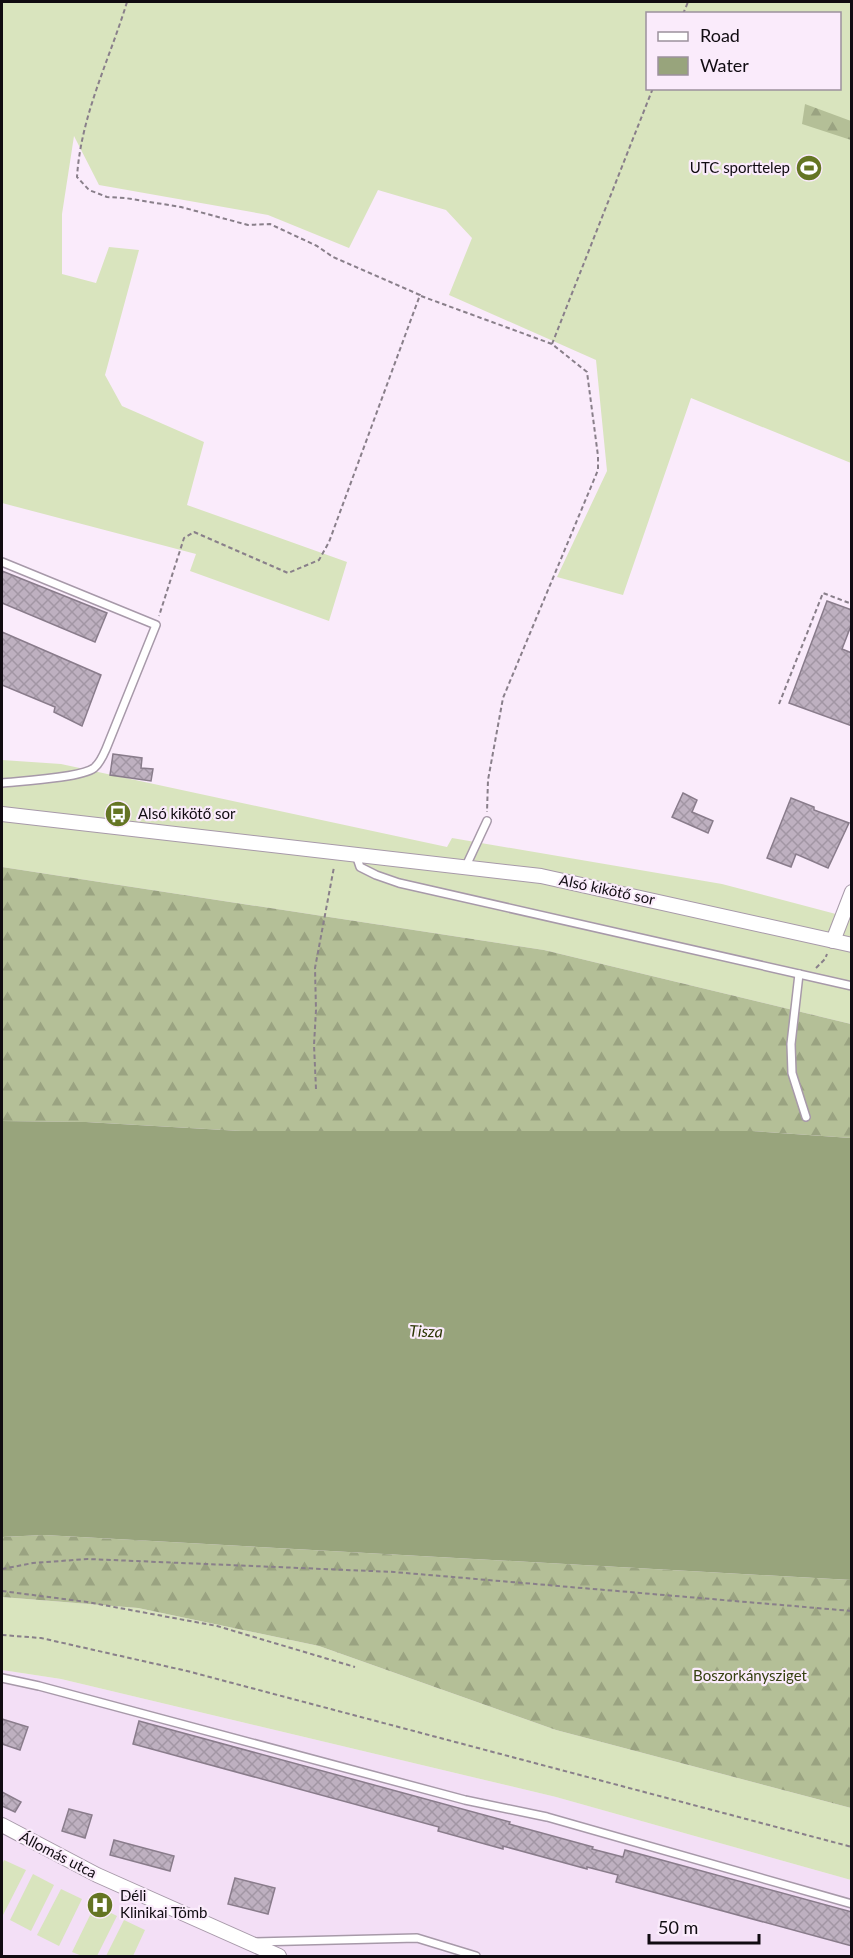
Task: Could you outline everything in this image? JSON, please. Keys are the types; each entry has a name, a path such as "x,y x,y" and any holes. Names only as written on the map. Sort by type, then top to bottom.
{"street":[{"name":"Alsó kikötő sor","path":"2,814 541,876 852,945"},
{"path":"833,940 852,892"},
{"name":"Állomás utca","path":"2,1826 98,1875 272,1955"}],"lane":[{"path":"2,562 156,625 106,749 93,769 80,774 2,783"},
{"path":"466,866 487,820"},
{"path":"356,855 360,867 399,883 852,986"},
{"path":"799,974 791,1044 792,1073 806,1118"},
{"path":"2,1678 465,1800 547,1817 852,1904"},
{"path":"248,1942 417,1938 476,1956"}],"path":[{"path":"127,2 100,78 79,149 77,177 89,190 107,197 181,207 248,225 270,224 317,246 333,257 420,295 552,344 586,372 598,470 503,698 488,780 487,820"},
{"path":"552,344 652,90"},
{"path":"156,625 184,538 194,532 288,573 319,560 328,542 420,295"},
{"path":"779,704 823,593 852,604"},
{"path":"316,1089 315,968 336,853"},
{"path":"808,976 825,959 833,940"},
{"path":"2,1569 33,1563 88,1559 394,1572 852,1611"},
{"path":"2,1591 87,1602 216,1626 356,1667"},
{"path":"2,1635 41,1638 187,1671 852,1847"}],"shaded area":[{"path":"2,2 851,2 851,463 691,398 623,595 557,577 607,471 596,360 449,295 472,238 446,210 378,190 349,248 268,215 99,185 74,136 62,214 62,274 96,283 109,247 139,250 105,375 122,406 204,442 187,505 347,562 329,621 190,571 196,554 2,503"},
{"path":"2,760 61,764 447,847 452,838 722,884 851,918 851,1024 544,950 2,867"},
{"path":"2,1597 138,1608 319,1646 556,1730 851,1808 851,1880 556,1797 61,1679 2,1670"},
{"path":"2,1670 61,1679 556,1797 851,1880 851,1956 2,1956"},
{"path":"4,1860 26,1870 2,1917 2,1865"},
{"path":"33,1874 54,1885 31,1931 10,1920"},
{"path":"61,1889 82,1899 59,1946 37,1935"},
{"path":"95,1905 117,1916 97,1956 82,1956 72,1952"},
{"path":"124,1920 145,1930 133,1956 106,1956"}],"green space":[{"path":"805,104 851,121 851,140 802,124"},
{"path":"2,867 544,950 851,1024 851,1138 752,1131 241,1131 86,1122 2,1121"},
{"name":"Boszorkánysziget","path":"44,1535 851,1580 851,1808 556,1730 319,1646 138,1608 2,1597 2,1537"}],"water":[{"name":"Tisza","path":"2,1121 86,1122 241,1131 752,1131 851,1138 851,1580 44,1535 2,1537"}],"building":[{"path":"2,571 107,613 95,642 2,603"},
{"path":"827,601 852,610 852,623 842,649 852,653 852,726 789,703"},
{"path":"2,632 101,675 82,726 54,712 55,707 2,685"},
{"path":"113,754 142,758 141,768 153,769 151,781 110,775"},
{"path":"683,793 697,800 692,812 713,821 708,833 672,817"},
{"path":"791,798 814,807 814,810 849,823 828,868 796,854 791,867 767,858"},
{"path":"2,1719 28,1727 20,1750 2,1744"},
{"path":"139,1721 510,1822 509,1824 593,1847 592,1849 623,1857 625,1850 852,1912 852,1946 616,1882 618,1875 503,1846 503,1849 438,1831 439,1827 133,1744"},
{"path":"2,1792 21,1802 15,1812 2,1806"},
{"path":"69,1809 92,1815 85,1838 62,1831"},
{"path":"114,1840 174,1856 170,1871 110,1855"},
{"path":"235,1878 275,1888 268,1914 228,1904"}],"place":[{"name":"UTC sporttelep","path":"809,168"},
{"name":"Alsó kikötő sor","path":"118,814"},
{"name":"Déli Klinikai Tömb","path":"100,1905"}]}
